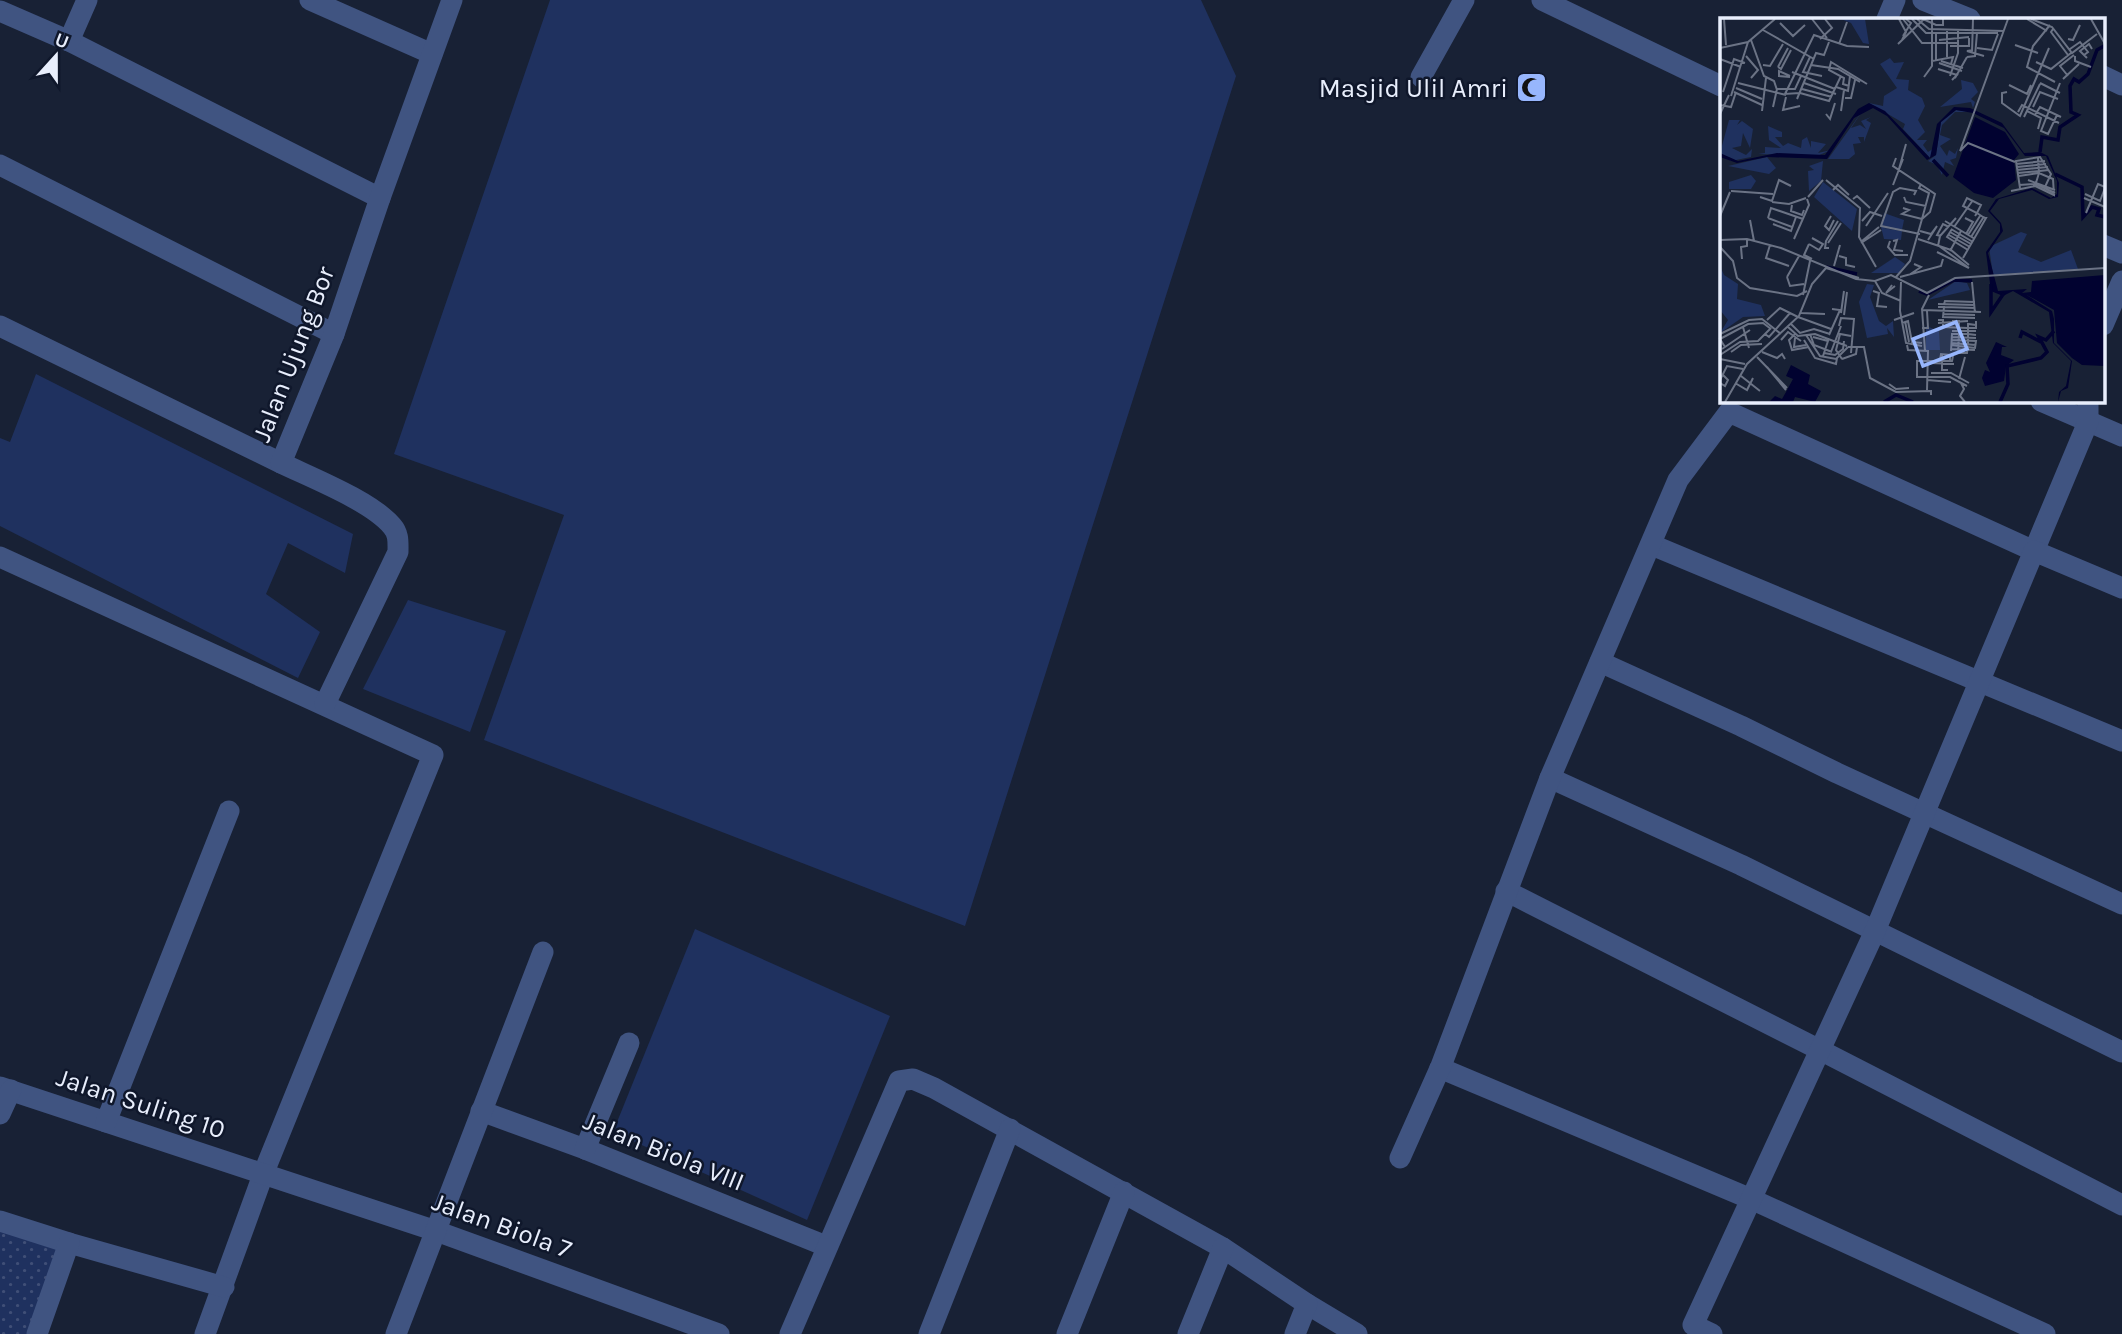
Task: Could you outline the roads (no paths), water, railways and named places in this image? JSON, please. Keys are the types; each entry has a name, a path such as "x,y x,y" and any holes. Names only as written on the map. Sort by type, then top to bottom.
{"street":[{"path":"69,41 87,0"},
{"path":"310,0 432,54"},
{"name":"Jalan Ujung Bor","path":"325,704 398,552 399,538 382,516 281,463 334,334 452,0"},
{"path":"1422,77 1464,0"},
{"path":"1542,0 1720,86"},
{"path":"1887,18 1895,0"},
{"path":"1923,0 1968,18"},
{"path":"0,10 69,41 380,198"},
{"path":"2104,76 2122,85"},
{"path":"0,165 334,334"},
{"path":"2104,245 2122,253"},
{"path":"2104,323 2122,281"},
{"path":"0,326 281,463"},
{"path":"2046,402 2088,411 2122,436"},
{"path":"1400,1158 1440,1068 1550,778 1678,480 1731,407 2034,551 2122,588"},
{"path":"1712,1334 1693,1325 1875,931 2034,551 2088,411"},
{"path":"1652,545 2122,741"},
{"path":"0,557 433,755 264,1172 205,1334"},
{"path":"1600,662 2122,904"},
{"path":"1550,778 1741,865 2122,1052"},
{"path":"106,1122 229,811"},
{"path":"1506,891 2122,1205"},
{"path":"396,1334 543,952"},
{"path":"584,1149 629,1043"},
{"path":"1440,1068 1751,1199 2045,1334"},
{"path":"790,1334 826,1245 899,1081 913,1079 934,1087 1223,1248 1357,1334"},
{"path":"0,1114 5,1089"},
{"name":"Jalan Suling 10","path":"5,1089 264,1172"},
{"name":"Jalan Biola VIII","path":"481,1111 826,1245"},
{"path":"929,1334 1010,1129"},
{"name":"Jalan Biola 7","path":"264,1172 436,1231 719,1334"},
{"path":"1066,1334 1124,1192"},
{"path":"0,1221 224,1287"},
{"path":"37,1334 69,1243"},
{"path":"1188,1334 1223,1248"},
{"path":"1295,1334 1307,1304"}],"place":[{"name":"Masjid Ulil Amri","path":"1531,88"}]}
